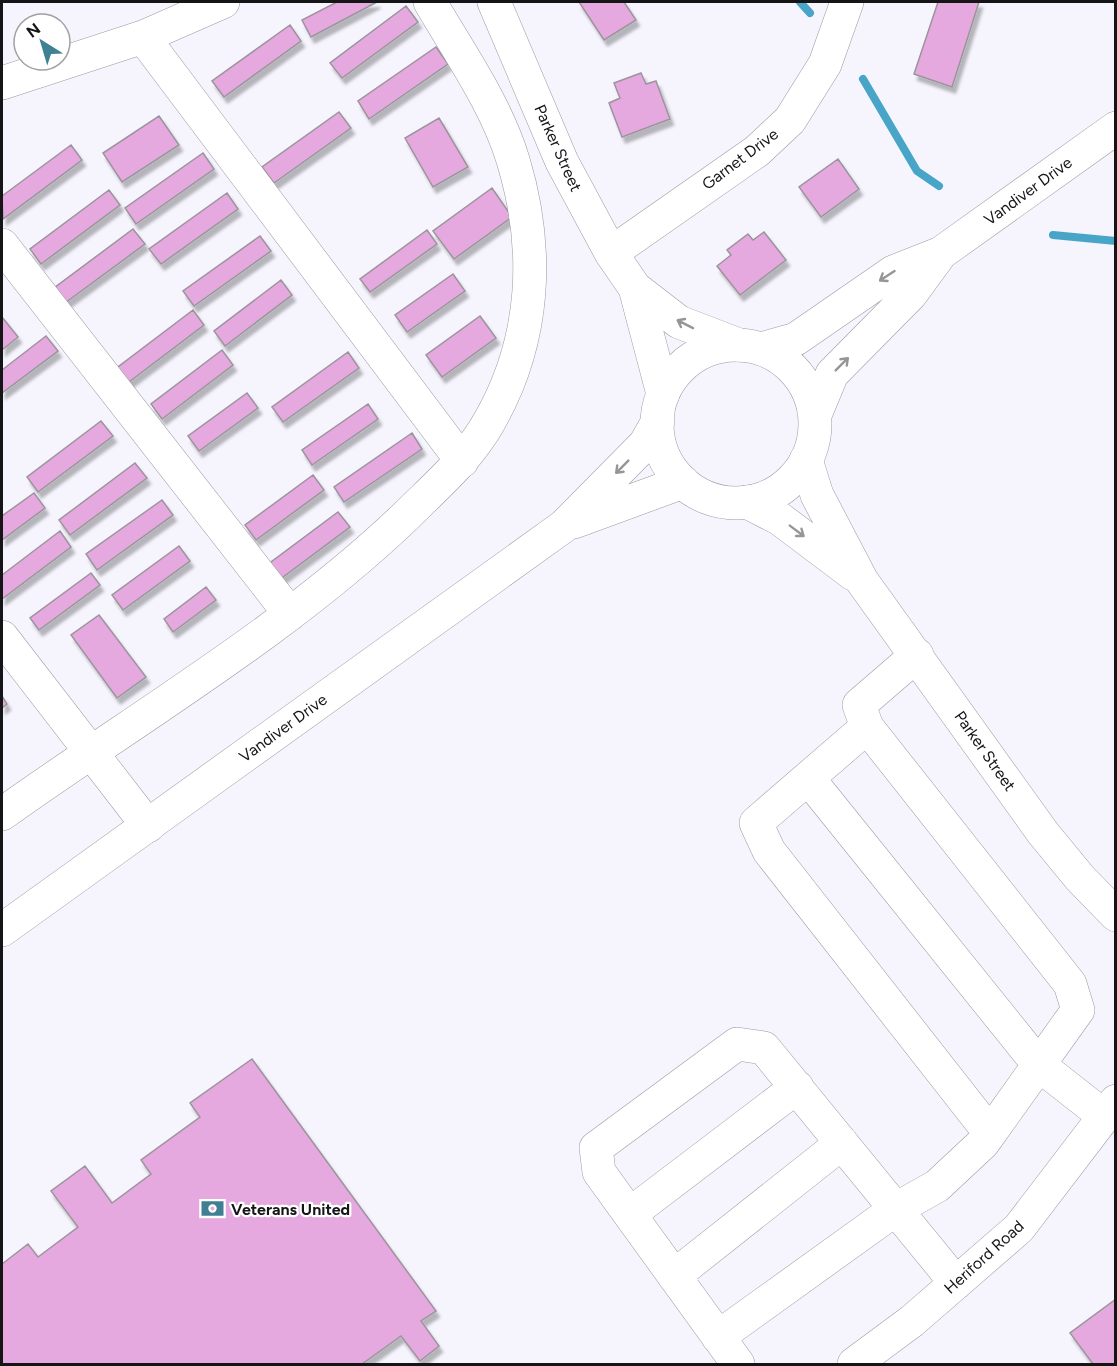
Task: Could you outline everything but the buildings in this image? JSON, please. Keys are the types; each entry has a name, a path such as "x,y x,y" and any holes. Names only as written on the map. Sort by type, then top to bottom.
{"main road":[{"path":"2,83 142,37 223,2"},
{"path":"2,814 290,614 372,548 462,461 489,422 509,380 520,348 530,295 530,250 513,159 498,122 430,2"},
{"name":"Parker Street","path":"494,2 562,162 611,253 635,288 679,322 750,347"},
{"name":"Garnet Drive","path":"611,253 757,151 790,120 825,64 848,2"},
{"path":"142,37 462,461"},
{"name":"Vandiver Drive","path":"750,347 796,339 893,272 941,253 1116,128"},
{"path":"2,245 290,614"},
{"name":"Vandiver Drive","path":"815,415 832,374 911,294 941,253"},
{"name":"Parker Street","path":"635,288 660,408"},
{"path":"750,347 778,356 797,373 809,393 815,415 814,438 807,460 784,486 773,494 747,502 719,501 694,490 683,482 666,461 658,435 660,408 678,371 693,358 712,349 750,347"},
{"name":"Vandiver Drive","path":"2,930 564,526 645,444 660,408"},
{"name":"Parker Street","path":"807,460 817,495 862,580 1043,833 1080,878 1116,915"},
{"name":"Vandiver Drive","path":"564,526 683,482"},
{"name":"Parker Street","path":"747,502 780,519 862,580"},
{"path":"2,637 148,826"},
{"path":"718,1337 896,1209 937,1186 990,1133 1078,1010 1070,984 867,727 859,705 917,655"},
{"path":"867,727 756,823 769,851 990,1133"},
{"path":"808,778 1039,1065 1110,1108"},
{"path":"738,1365 599,1172 596,1148 737,1044 764,1047 956,1283"},
{"path":"630,1214 797,1087"},
{"name":"Heriford Road","path":"854,1365 912,1321 1019,1228 1110,1108"},
{"path":"674,1276 842,1143"}],"waterway":[{"path":"800,2 810,13"},
{"path":"863,79 917,171 939,186"},
{"path":"1053,235 1116,241"}],"place":[{"name":"Veterans United","path":"213,1209"}]}
